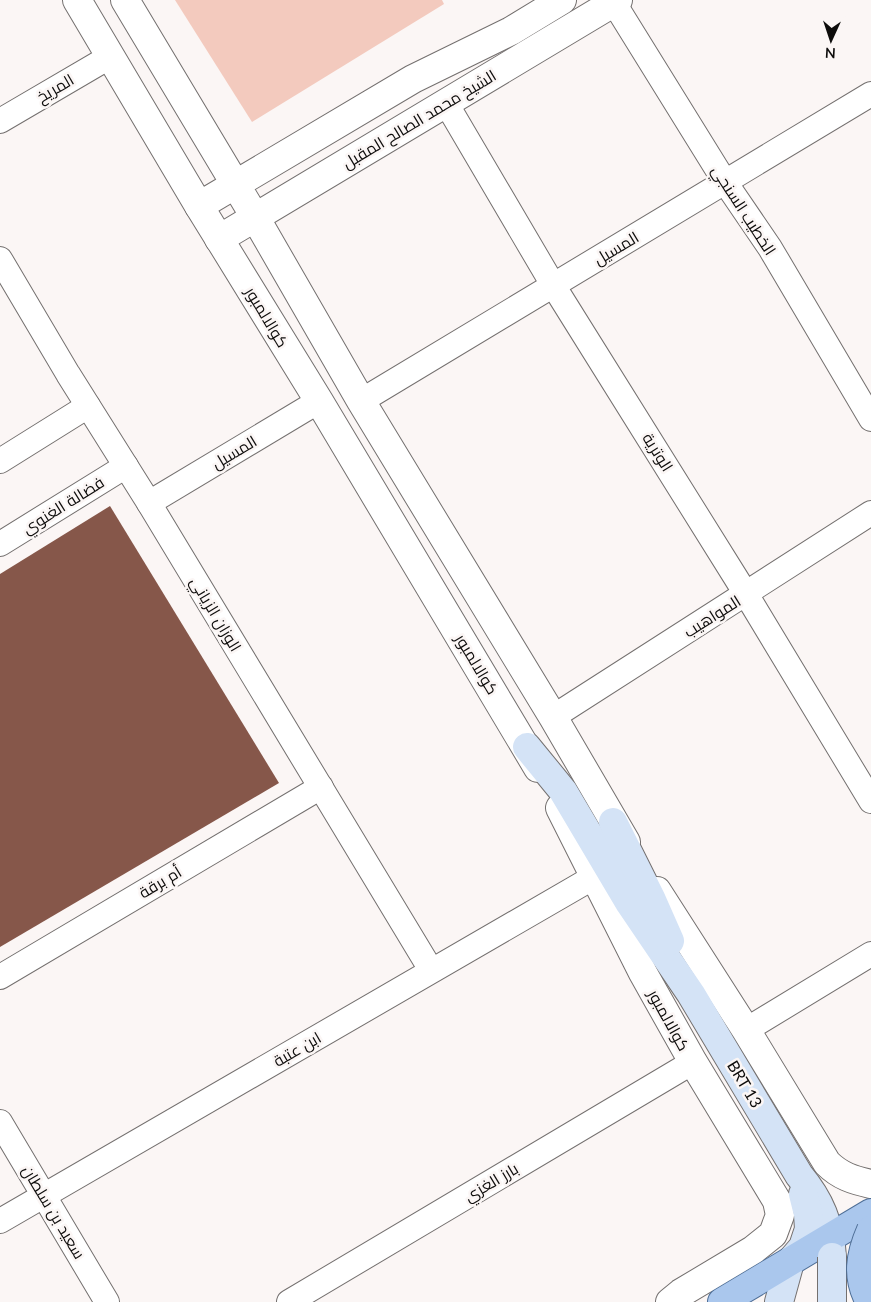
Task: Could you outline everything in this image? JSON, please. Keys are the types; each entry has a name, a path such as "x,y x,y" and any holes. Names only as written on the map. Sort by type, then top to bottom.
{"main road":[{"path":"527,747 563,791 630,904 691,994"},
{"path":"613,822 651,898 691,994"},
{"name":"BRT 13","path":"691,994 798,1175 813,1192 826,1224 831,1248 832,1302"},
{"name":"BRT 13","path":"785,1281 803,1247 809,1229 808,1214 798,1175"},
{"path":"722,1302 785,1281 831,1248 871,1213"},
{"path":"870,1302 862,1285 860,1268 862,1254 871,1230"}],"street":[{"name":"كوالالمبور","path":"77,0 199,206 527,747 564,814 643,973 693,1062 777,1201 780,1215 774,1234 753,1250 681,1293 670,1302"},
{"path":"125,0 255,217 361,401 553,717 613,822 746,1030 827,1163 837,1173 849,1179 871,1184"},
{"name":"الشيخ محمد الصالح المقبل","path":"199,206 532,10 562,0"},
{"name":"الشيخ محمد الصالح المقبل","path":"219,239 616,1"},
{"name":"الخطيب السنجي","path":"616,1 725,182 770,248 871,419"},
{"name":"المريخ","path":"0,121 111,56"},
{"name":"المسيل","path":"361,401 871,94"},
{"name":"الوترية","path":"446,103 554,285 746,594 871,801"},
{"name":"الوزان الزياني","path":"0,259 432,970"},
{"name":"المسيل","path":"149,503 318,401"},
{"path":"0,461 88,406"},
{"name":"فضالة الغنوي","path":"0,544 126,466"},
{"name":"المواهيب","path":"553,717 871,513"},
{"name":"أم برقة","path":"0,977 321,787"},
{"name":"ابن عتبة","path":"0,1221 594,877"},
{"path":"746,1030 871,954"},
{"name":"بارز الغزي","path":"289,1302 693,1062"},
{"name":"سعيد بن سلطان","path":"0,1122 107,1302"}],"shaded area":[{"path":"175,0 442,0 444,4 252,122"}],"building":[{"path":"110,506 279,783 0,947 0,574"}]}
